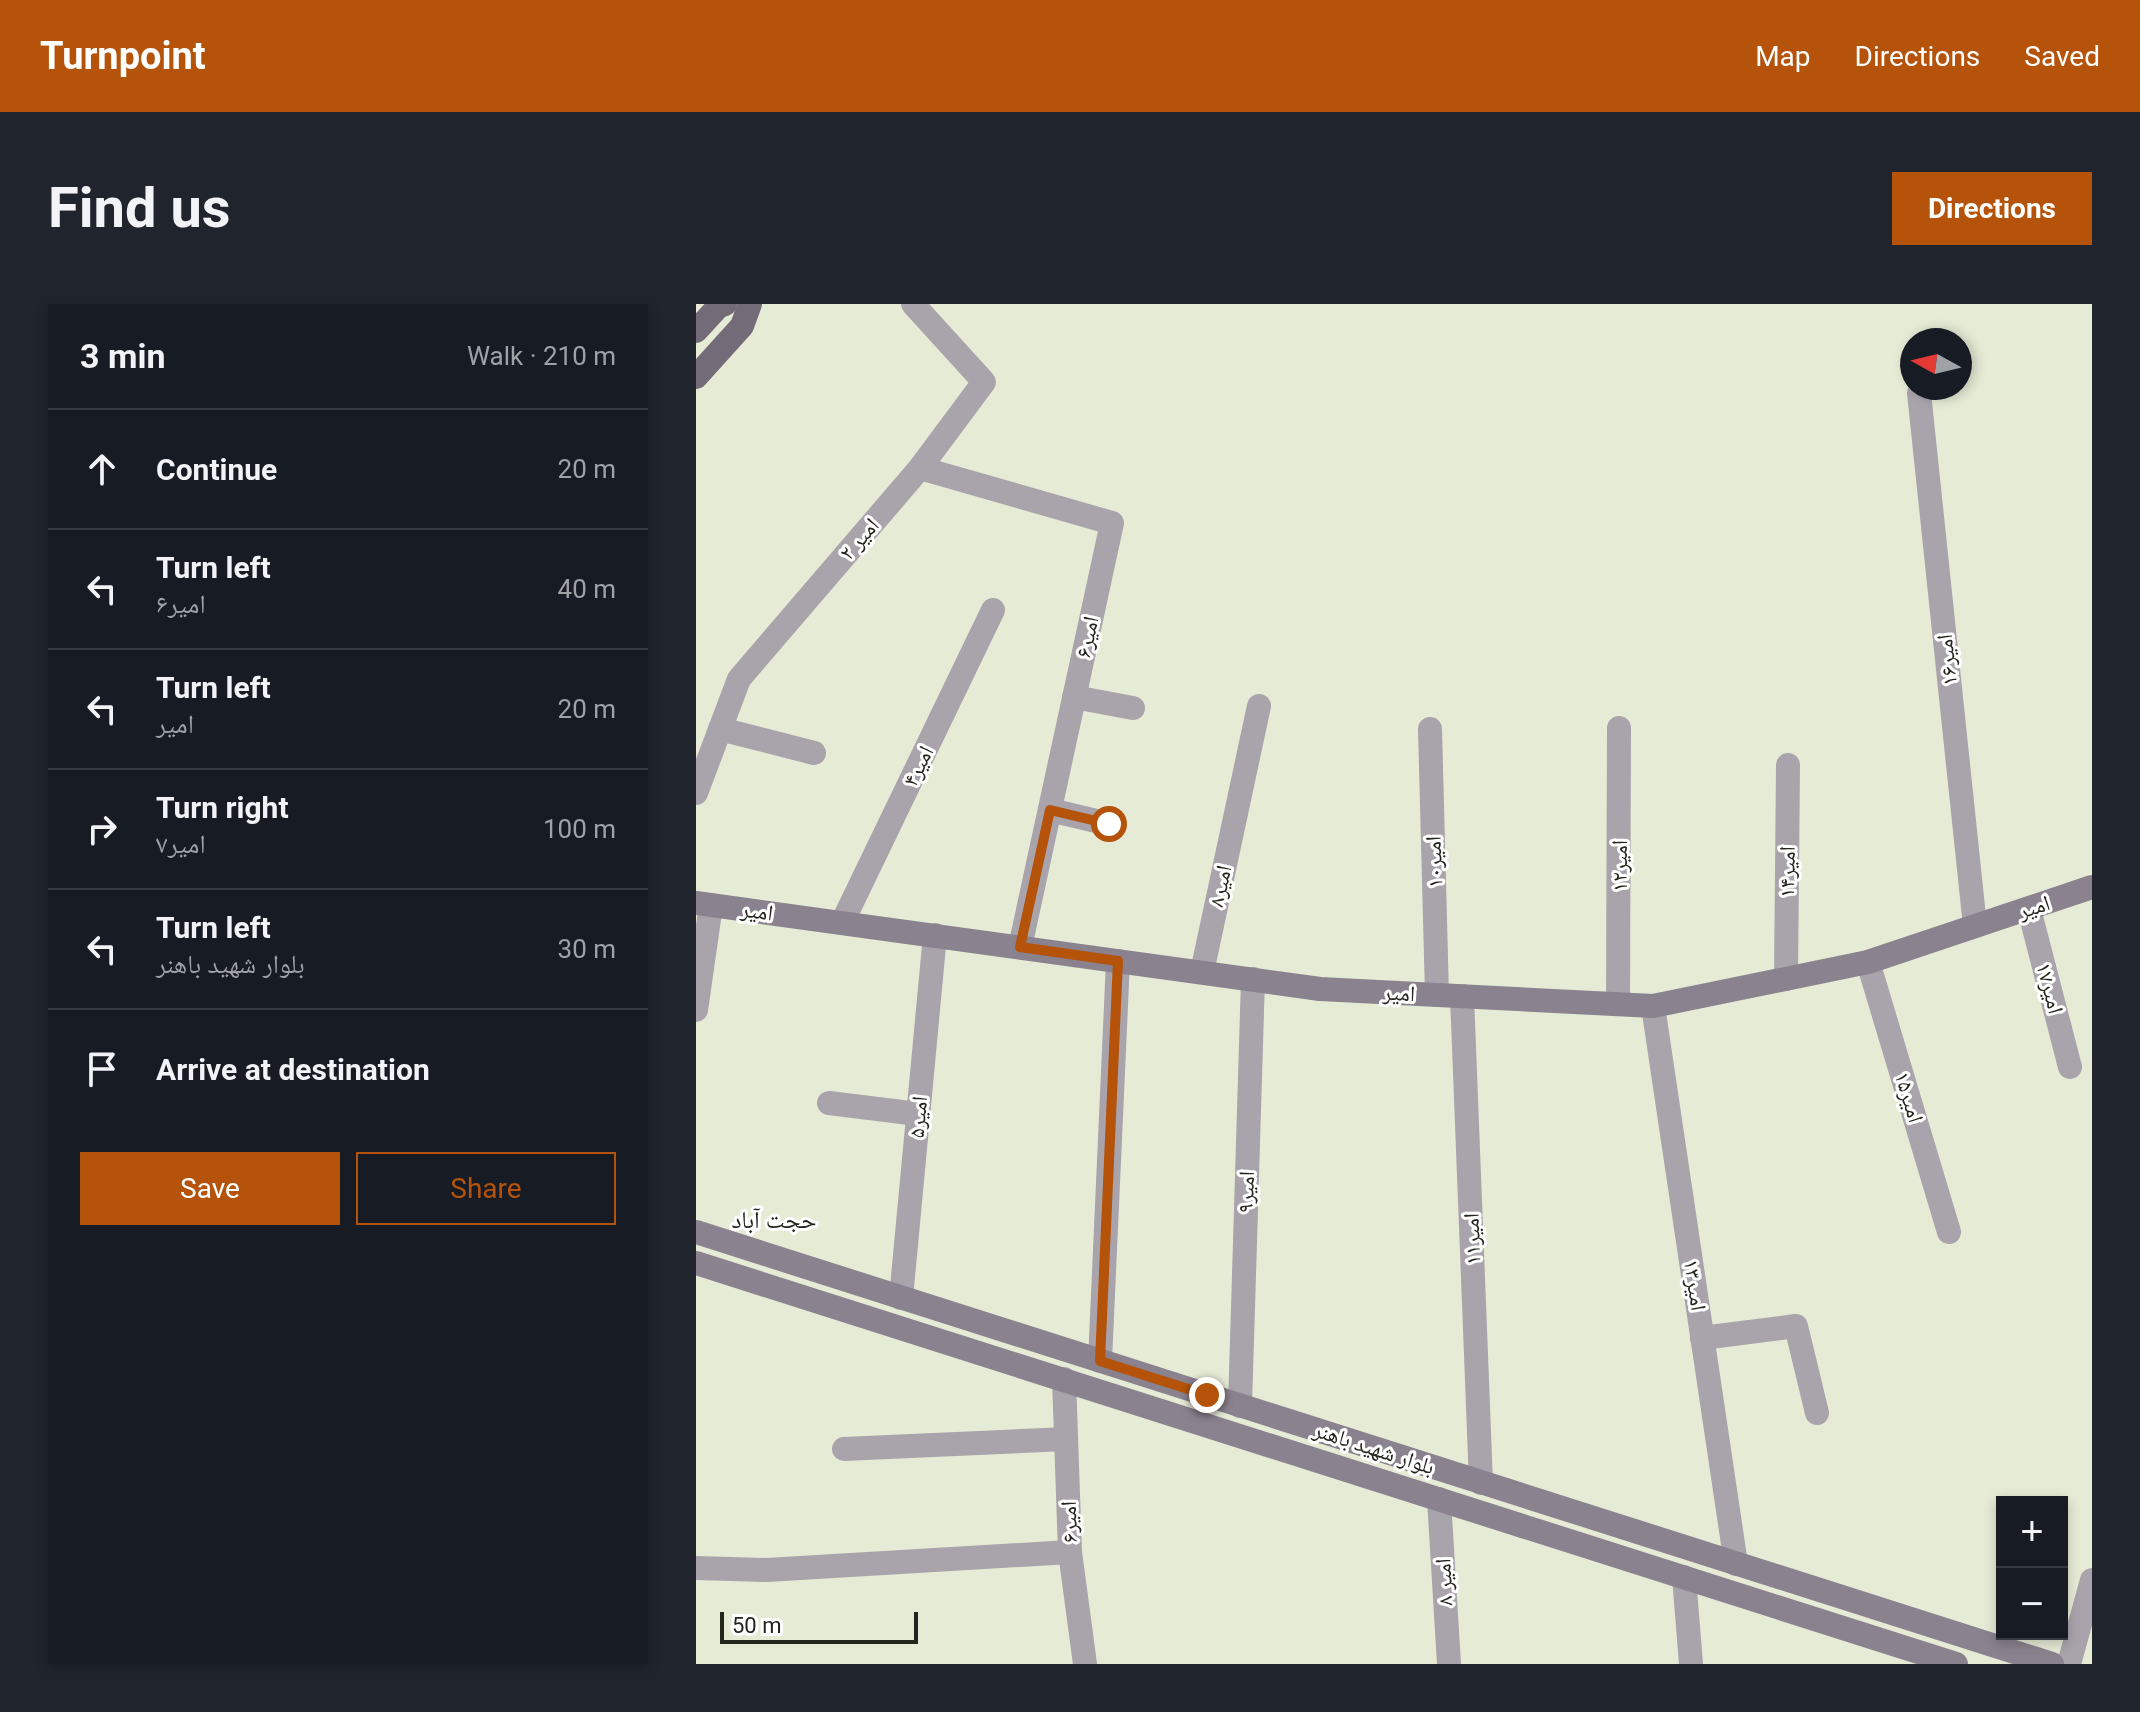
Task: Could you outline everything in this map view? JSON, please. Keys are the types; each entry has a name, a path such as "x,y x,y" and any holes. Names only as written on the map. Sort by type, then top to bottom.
{"main road":[{"path":"696,331 722,305"},
{"path":"696,377 746,315"},
{"name":"امیر","path":"704,904 1320,989 1653,1006 1868,962 2092,887"},
{"name":"بلوار شهید باهنر","path":"696,1232 2052,1664"},
{"name":"بلوار شهید باهنر","path":"696,1263 1956,1664"}],"street":[{"name":"امیر ۲","path":"696,793 739,679 920,468 984,382 913,304"},
{"name":"امیر۱۶","path":"1920,400 1975,926"},
{"name":"امیر۶","path":"920,468 1112,523 1020,947"},
{"name":"امیر۴","path":"842,923 993,610"},
{"path":"1074,697 1133,708"},
{"name":"امیر۸","path":"1202,972 1259,706"},
{"name":"امیر۱۲","path":"1618,1004 1619,728"},
{"path":"720,729 814,753"},
{"name":"امیر۱۰","path":"1430,729 1437,995"},
{"name":"امیر۱۴","path":"1786,979 1788,765"},
{"path":"1050,810 1109,824"},
{"path":"696,1010 704,904"},
{"name":"امیر۱۷","path":"2029,909 2070,1067"},
{"name":"امیر۵","path":"901,1298 935,935"},
{"path":"1100,1361 1118,961"},
{"name":"امیر۱۵","path":"1868,962 1949,1232"},
{"name":"امیر۹","path":"1240,1406 1253,979"},
{"name":"امیر۱۱","path":"1462,996 1481,1483"},
{"name":"امیر۱۳","path":"1653,1006 1736,1564"},
{"path":"829,1103 918,1114"},
{"path":"1702,1338 1796,1326 1817,1413"},
{"name":"امیر۶","path":"1064,1379 1070,1552 1085,1664"},
{"path":"844,1449 1066,1439"},
{"name":"امیر ۸","path":"1439,1499 1449,1664"},
{"path":"696,1568 767,1570 1070,1552"},
{"path":"1684,1577 1691,1664"},
{"path":"2069,1664 2092,1580"}],"district":[{"name":"حجت آباد","path":"774,1220"}],"route":[{"path":"1109,824 1050,810 1020,947 1118,961 1100,1361 1207,1395"}]}
